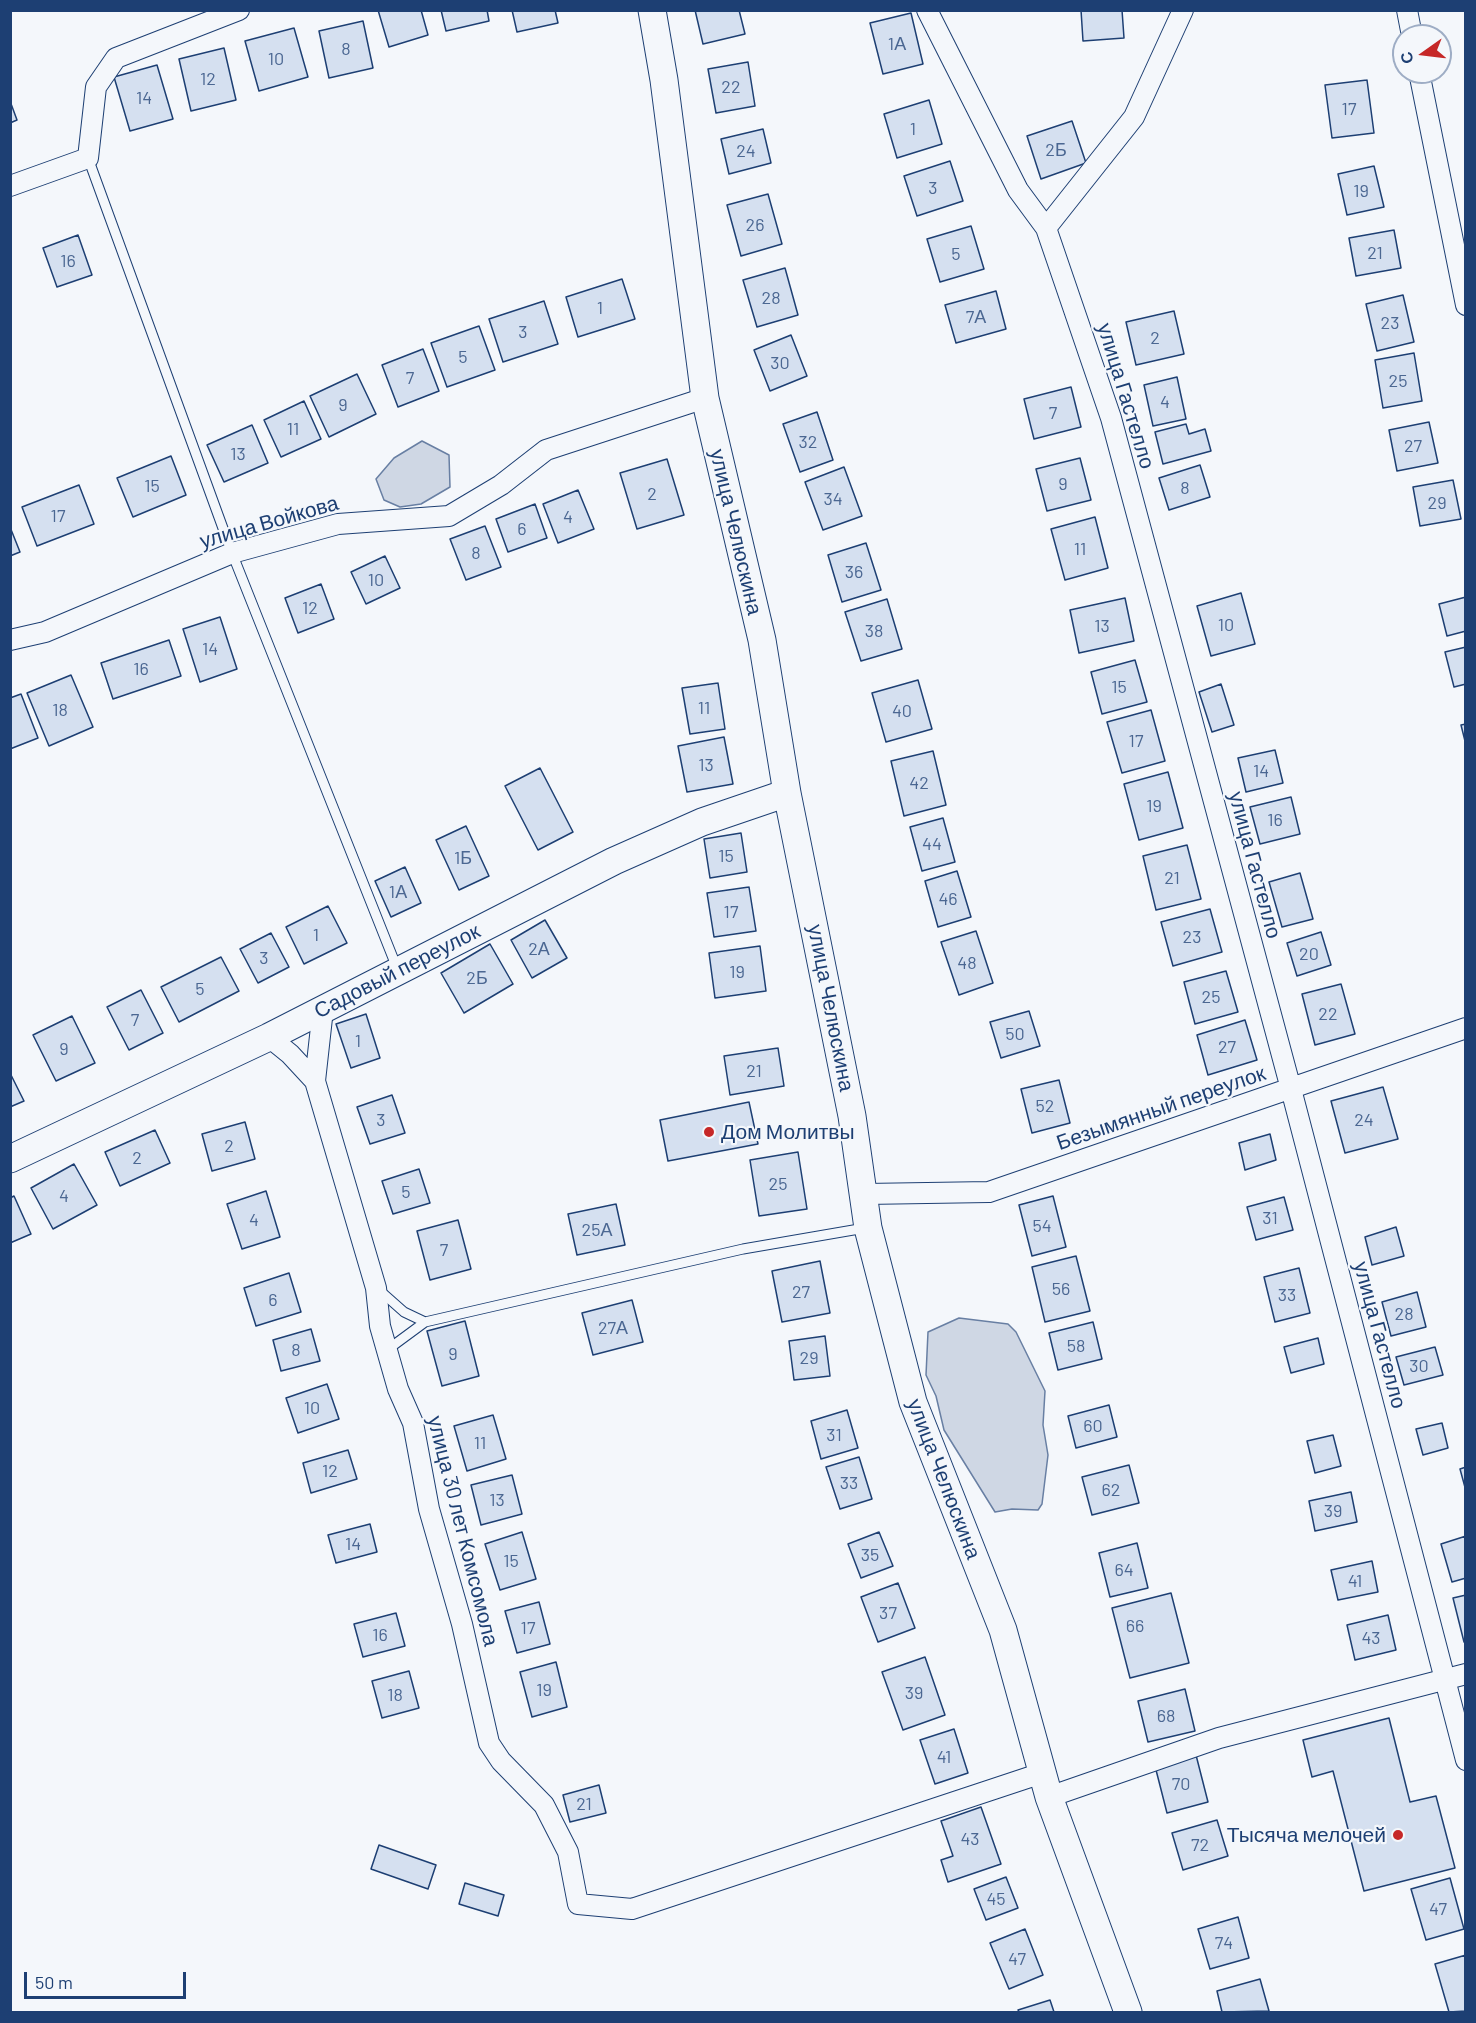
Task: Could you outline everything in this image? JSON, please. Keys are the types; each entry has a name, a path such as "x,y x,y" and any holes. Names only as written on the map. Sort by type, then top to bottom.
{"street":[{"path":"10,186 88,158 96,87 116,58 239,10"},
{"name":"улица Челюскина","path":"652,10 664,80 705,398 762,640 787,793 852,1116 865,1194 868,1228 913,1402 1003,1629 1046,1785 1128,2013"},
{"name":"улица Гастелло","path":"927,10 1018,190 1046,228 1111,417 1292,1089 1466,1760"},
{"path":"1046,228 1134,117 1183,10"},
{"path":"1421,84 1466,305"},
{"name":"улица Войкова","path":"10,640 45,632 232,554 338,524 449,516 501,485 546,450 705,398"},
{"name":"Садовый переулок","path":"10,1159 269,1037 614,861 702,822 787,793"},
{"name":"улица 30 лет Комсомола","path":"323,1009 315,1081 376,1288 380,1326 398,1389 413,1423 429,1509 462,1623 489,1743 501,1761 544,1805 568,1852 578,1904 632,1909 1046,1785"},
{"name":"Безымянный переулок","path":"865,1194 989,1192 1466,1028"},
{"name":"улица 30 лет Комсомола","path":"269,1037 290,1054 315,1081"},
{"path":"1046,1785 1466,1674"}],"lane":[{"path":"88,158 232,554 398,970"},
{"path":"387,1350 426,1322 742,1249 868,1228"},
{"path":"376,1288 404,1312 426,1322"}],"shaded area":[{"path":"422,441 449,455 450,487 421,504 400,507 384,500 376,479 394,458"},
{"path":"959,1318 1008,1324 1016,1332 1045,1391 1043,1425 1048,1455 1042,1504 1038,1510 1012,1509 995,1512 944,1430 936,1396 926,1375 928,1332"}],"building":[{"path":"378,10 421,10 428,35 389,47"},
{"path":"441,10 487,10 489,21 446,31"},
{"path":"512,10 555,10 558,23 517,32"},
{"path":"695,10 739,10 745,34 703,44"},
{"path":"1081,10 1122,10 1124,38 1083,41"},
{"path":"911,13 923,64 883,74 870,23"},
{"path":"363,21 373,68 329,78 319,31"},
{"path":"294,28 308,77 259,91 245,41"},
{"path":"224,48 236,100 191,111 179,59"},
{"path":"748,62 755,106 716,113 708,69"},
{"path":"157,65 173,119 130,131 114,77"},
{"path":"1367,80 1374,133 1332,138 1325,85"},
{"path":"929,100 942,144 897,158 884,114"},
{"path":"10,101 17,120 10,123"},
{"path":"1072,121 1086,163 1041,179 1027,136"},
{"path":"763,129 771,163 729,174 721,139"},
{"path":"950,161 963,201 917,216 904,176"},
{"path":"1374,166 1384,207 1347,215 1338,174"},
{"path":"768,194 782,244 741,256 727,205"},
{"path":"971,226 984,269 940,282 927,239"},
{"path":"1394,230 1401,268 1356,276 1349,238"},
{"path":"78,235 92,275 57,287 43,248"},
{"path":"785,268 798,315 757,327 743,280"},
{"path":"622,279 635,319 578,337 566,297"},
{"path":"996,291 1006,329 956,343 945,305"},
{"path":"1403,295 1414,342 1377,351 1366,304"},
{"path":"544,301 558,344 503,362 489,319"},
{"path":"1174,311 1184,354 1136,365 1126,322"},
{"path":"479,326 495,370 447,387 431,343"},
{"path":"791,335 807,376 770,391 754,350"},
{"path":"423,349 439,391 398,407 382,365"},
{"path":"1414,353 1422,401 1383,408 1375,360"},
{"path":"357,374 376,414 329,437 310,396"},
{"path":"1177,377 1186,419 1153,426 1144,385"},
{"path":"1071,387 1081,427 1034,439 1024,399"},
{"path":"304,401 321,439 281,457 264,420"},
{"path":"817,412 833,460 800,472 783,424"},
{"path":"1429,422 1438,463 1397,471 1389,430"},
{"path":"1186,424 1189,434 1205,429 1211,451 1163,464 1155,432"},
{"path":"252,425 268,463 224,482 207,445"},
{"path":"171,456 186,495 133,517 117,478"},
{"path":"1080,458 1091,500 1047,511 1036,469"},
{"path":"667,459 684,515 637,529 620,473"},
{"path":"1200,465 1210,497 1169,510 1159,478"},
{"path":"844,467 862,516 823,530 805,482"},
{"path":"1453,480 1461,519 1420,526 1413,487"},
{"path":"79,485 94,524 37,546 22,507"},
{"path":"578,490 594,529 558,543 543,504"},
{"path":"535,504 547,538 508,552 496,519"},
{"path":"1095,517 1108,568 1065,580 1051,529"},
{"path":"485,526 501,567 466,580 450,539"},
{"path":"10,527 20,552 10,556"},
{"path":"866,543 881,590 842,602 828,555"},
{"path":"385,556 400,588 366,604 351,572"},
{"path":"321,584 334,619 298,633 285,598"},
{"path":"1241,593 1255,644 1211,656 1197,606"},
{"path":"1466,597 1466,631 1447,636 1439,604"},
{"path":"1125,598 1134,641 1079,653 1070,610"},
{"path":"887,599 902,649 861,661 845,612"},
{"path":"220,617 237,669 200,682 183,629"},
{"path":"169,640 181,676 113,699 101,663"},
{"path":"1466,647 1466,684 1454,687 1445,652"},
{"path":"1135,660 1147,702 1102,714 1091,672"},
{"path":"71,675 93,727 49,746 27,693"},
{"path":"918,680 932,729 886,742 872,693"},
{"path":"718,683 725,729 690,734 682,688"},
{"path":"1221,684 1234,725 1212,732 1199,692"},
{"path":"21,694 38,738 10,749 10,698"},
{"path":"1151,710 1165,761 1122,773 1107,722"},
{"path":"1466,724 1466,745 1461,725"},
{"path":"724,737 733,784 687,792 678,746"},
{"path":"1275,750 1283,783 1246,792 1238,758"},
{"path":"933,751 946,805 904,816 891,761"},
{"path":"540,768 573,832 538,850 505,786"},
{"path":"1168,772 1183,828 1139,840 1124,784"},
{"path":"1291,797 1300,834 1260,844 1250,807"},
{"path":"943,818 955,862 922,871 910,827"},
{"path":"466,826 489,876 459,890 436,840"},
{"path":"741,833 747,872 710,878 704,839"},
{"path":"1187,845 1201,899 1156,910 1143,856"},
{"path":"405,867 421,903 391,917 375,881"},
{"path":"957,871 971,917 938,927 925,881"},
{"path":"1300,873 1313,919 1282,927 1269,882"},
{"path":"749,887 756,931 714,937 707,893"},
{"path":"328,906 347,943 304,964 286,927"},
{"path":"1210,909 1222,952 1173,966 1161,922"},
{"path":"545,920 567,958 532,978 511,940"},
{"path":"976,931 993,983 959,995 941,942"},
{"path":"1321,932 1331,965 1297,976 1287,943"},
{"path":"271,933 289,967 258,983 240,949"},
{"path":"490,944 513,984 464,1013 441,973"},
{"path":"760,946 766,991 715,998 709,953"},
{"path":"221,957 239,991 179,1022 161,987"},
{"path":"1226,971 1238,1012 1195,1024 1184,982"},
{"path":"1341,984 1355,1034 1315,1045 1302,994"},
{"path":"141,990 163,1033 129,1050 107,1007"},
{"path":"1029,1011 1040,1046 1001,1058 990,1022"},
{"path":"366,1014 380,1058 351,1068 336,1024"},
{"path":"72,1016 95,1063 56,1081 33,1035"},
{"path":"1245,1020 1257,1060 1208,1075 1197,1035"},
{"path":"778,1048 784,1086 730,1095 724,1056"},
{"path":"10,1073 24,1101 10,1107"},
{"path":"1059,1080 1070,1123 1032,1133 1021,1089"},
{"path":"1383,1087 1398,1139 1345,1153 1331,1101"},
{"path":"392,1095 405,1133 370,1144 357,1107"},
{"name":"Дом Молитвы","path":"749,1102 758,1144 668,1161 660,1120"},
{"path":"245,1122 255,1159 212,1171 202,1134"},
{"path":"155,1130 170,1163 120,1186 105,1152"},
{"path":"1270,1134 1276,1160 1245,1170 1239,1143"},
{"path":"798,1152 807,1209 759,1216 750,1160"},
{"path":"74,1164 97,1205 53,1229 31,1188"},
{"path":"419,1169 430,1203 393,1214 382,1181"},
{"path":"266,1191 280,1237 242,1249 227,1204"},
{"path":"14,1196 31,1234 10,1243 10,1198"},
{"path":"1053,1196 1066,1247 1032,1256 1019,1205"},
{"path":"1284,1197 1293,1230 1256,1240 1247,1207"},
{"path":"616,1204 625,1245 577,1255 568,1214"},
{"path":"458,1220 471,1269 430,1280 417,1231"},
{"path":"1396,1227 1404,1256 1372,1265 1365,1237"},
{"path":"1076,1256 1090,1311 1045,1322 1032,1267"},
{"path":"820,1261 830,1313 782,1322 772,1271"},
{"path":"1299,1268 1310,1313 1275,1322 1264,1277"},
{"path":"289,1273 301,1312 256,1326 244,1288"},
{"path":"1417,1292 1426,1327 1391,1336 1382,1302"},
{"path":"632,1300 643,1342 593,1355 582,1313"},
{"path":"465,1321 479,1376 442,1386 427,1331"},
{"path":"1093,1322 1102,1359 1058,1370 1049,1333"},
{"path":"311,1329 320,1361 281,1371 273,1340"},
{"path":"825,1336 830,1376 794,1380 789,1341"},
{"path":"1318,1338 1324,1364 1291,1373 1284,1347"},
{"path":"1435,1347 1443,1375 1404,1385 1396,1357"},
{"path":"327,1384 339,1419 298,1433 286,1398"},
{"path":"1109,1405 1117,1437 1076,1448 1068,1416"},
{"path":"847,1410 858,1448 821,1459 811,1421"},
{"path":"493,1415 506,1459 467,1471 454,1426"},
{"path":"1442,1423 1448,1448 1423,1455 1416,1429"},
{"path":"1333,1435 1341,1466 1315,1473 1307,1441"},
{"path":"348,1450 357,1479 311,1493 303,1463"},
{"path":"859,1457 872,1499 840,1509 826,1467"},
{"path":"1129,1465 1139,1503 1092,1515 1082,1477"},
{"path":"1466,1467 1466,1491 1460,1469"},
{"path":"512,1475 522,1514 481,1525 471,1485"},
{"path":"1351,1492 1357,1522 1315,1531 1309,1501"},
{"path":"370,1524 377,1552 336,1563 328,1535"},
{"path":"522,1532 536,1579 500,1590 485,1544"},
{"path":"879,1532 893,1566 861,1578 848,1544"},
{"path":"1466,1536 1466,1578 1452,1582 1441,1544"},
{"path":"1137,1543 1148,1588 1110,1597 1099,1553"},
{"path":"1372,1561 1378,1592 1338,1600 1331,1570"},
{"path":"898,1583 915,1628 878,1642 861,1597"},
{"path":"1171,1593 1189,1663 1130,1678 1112,1608"},
{"path":"1466,1595 1466,1642 1464,1642 1453,1598"},
{"path":"539,1602 550,1644 517,1653 505,1611"},
{"path":"396,1613 405,1646 363,1657 354,1624"},
{"path":"1388,1615 1396,1650 1355,1660 1347,1625"},
{"path":"925,1657 945,1715 903,1730 882,1672"},
{"path":"556,1662 567,1707 532,1717 520,1672"},
{"path":"409,1671 419,1708 382,1718 372,1681"},
{"path":"1185,1689 1195,1731 1148,1742 1138,1701"},
{"name":"Тысяча мелочей","path":"1389,1718 1410,1802 1436,1796 1455,1868 1364,1891 1333,1771 1312,1777 1303,1740"},
{"path":"954,1729 968,1773 935,1784 920,1740"},
{"path":"1196,1755 1208,1802 1167,1813 1155,1766"},
{"path":"599,1785 606,1813 570,1822 563,1795"},
{"path":"981,1807 1001,1864 948,1882 941,1860 953,1856 941,1821"},
{"path":"1217,1820 1228,1856 1183,1870 1172,1833"},
{"path":"379,1845 436,1865 428,1889 371,1869"},
{"path":"1006,1877 1018,1908 986,1920 974,1889"},
{"path":"1450,1878 1464,1929 1426,1940 1411,1889"},
{"path":"465,1883 504,1895 498,1916 459,1904"},
{"path":"1238,1917 1249,1958 1210,1969 1198,1929"},
{"path":"1025,1929 1043,1975 1009,1989 990,1943"},
{"path":"1466,1955 1466,2011 1449,2012 1435,1964"},
{"path":"1260,1979 1269,2011 1222,2012 1217,1991"},
{"path":"1050,2000 1054,2012 1019,2012 1018,2010"}],"place":[{"name":"Дом Молитвы","path":"709,1132"},
{"name":"Тысяча мелочей","path":"1398,1835"}]}
